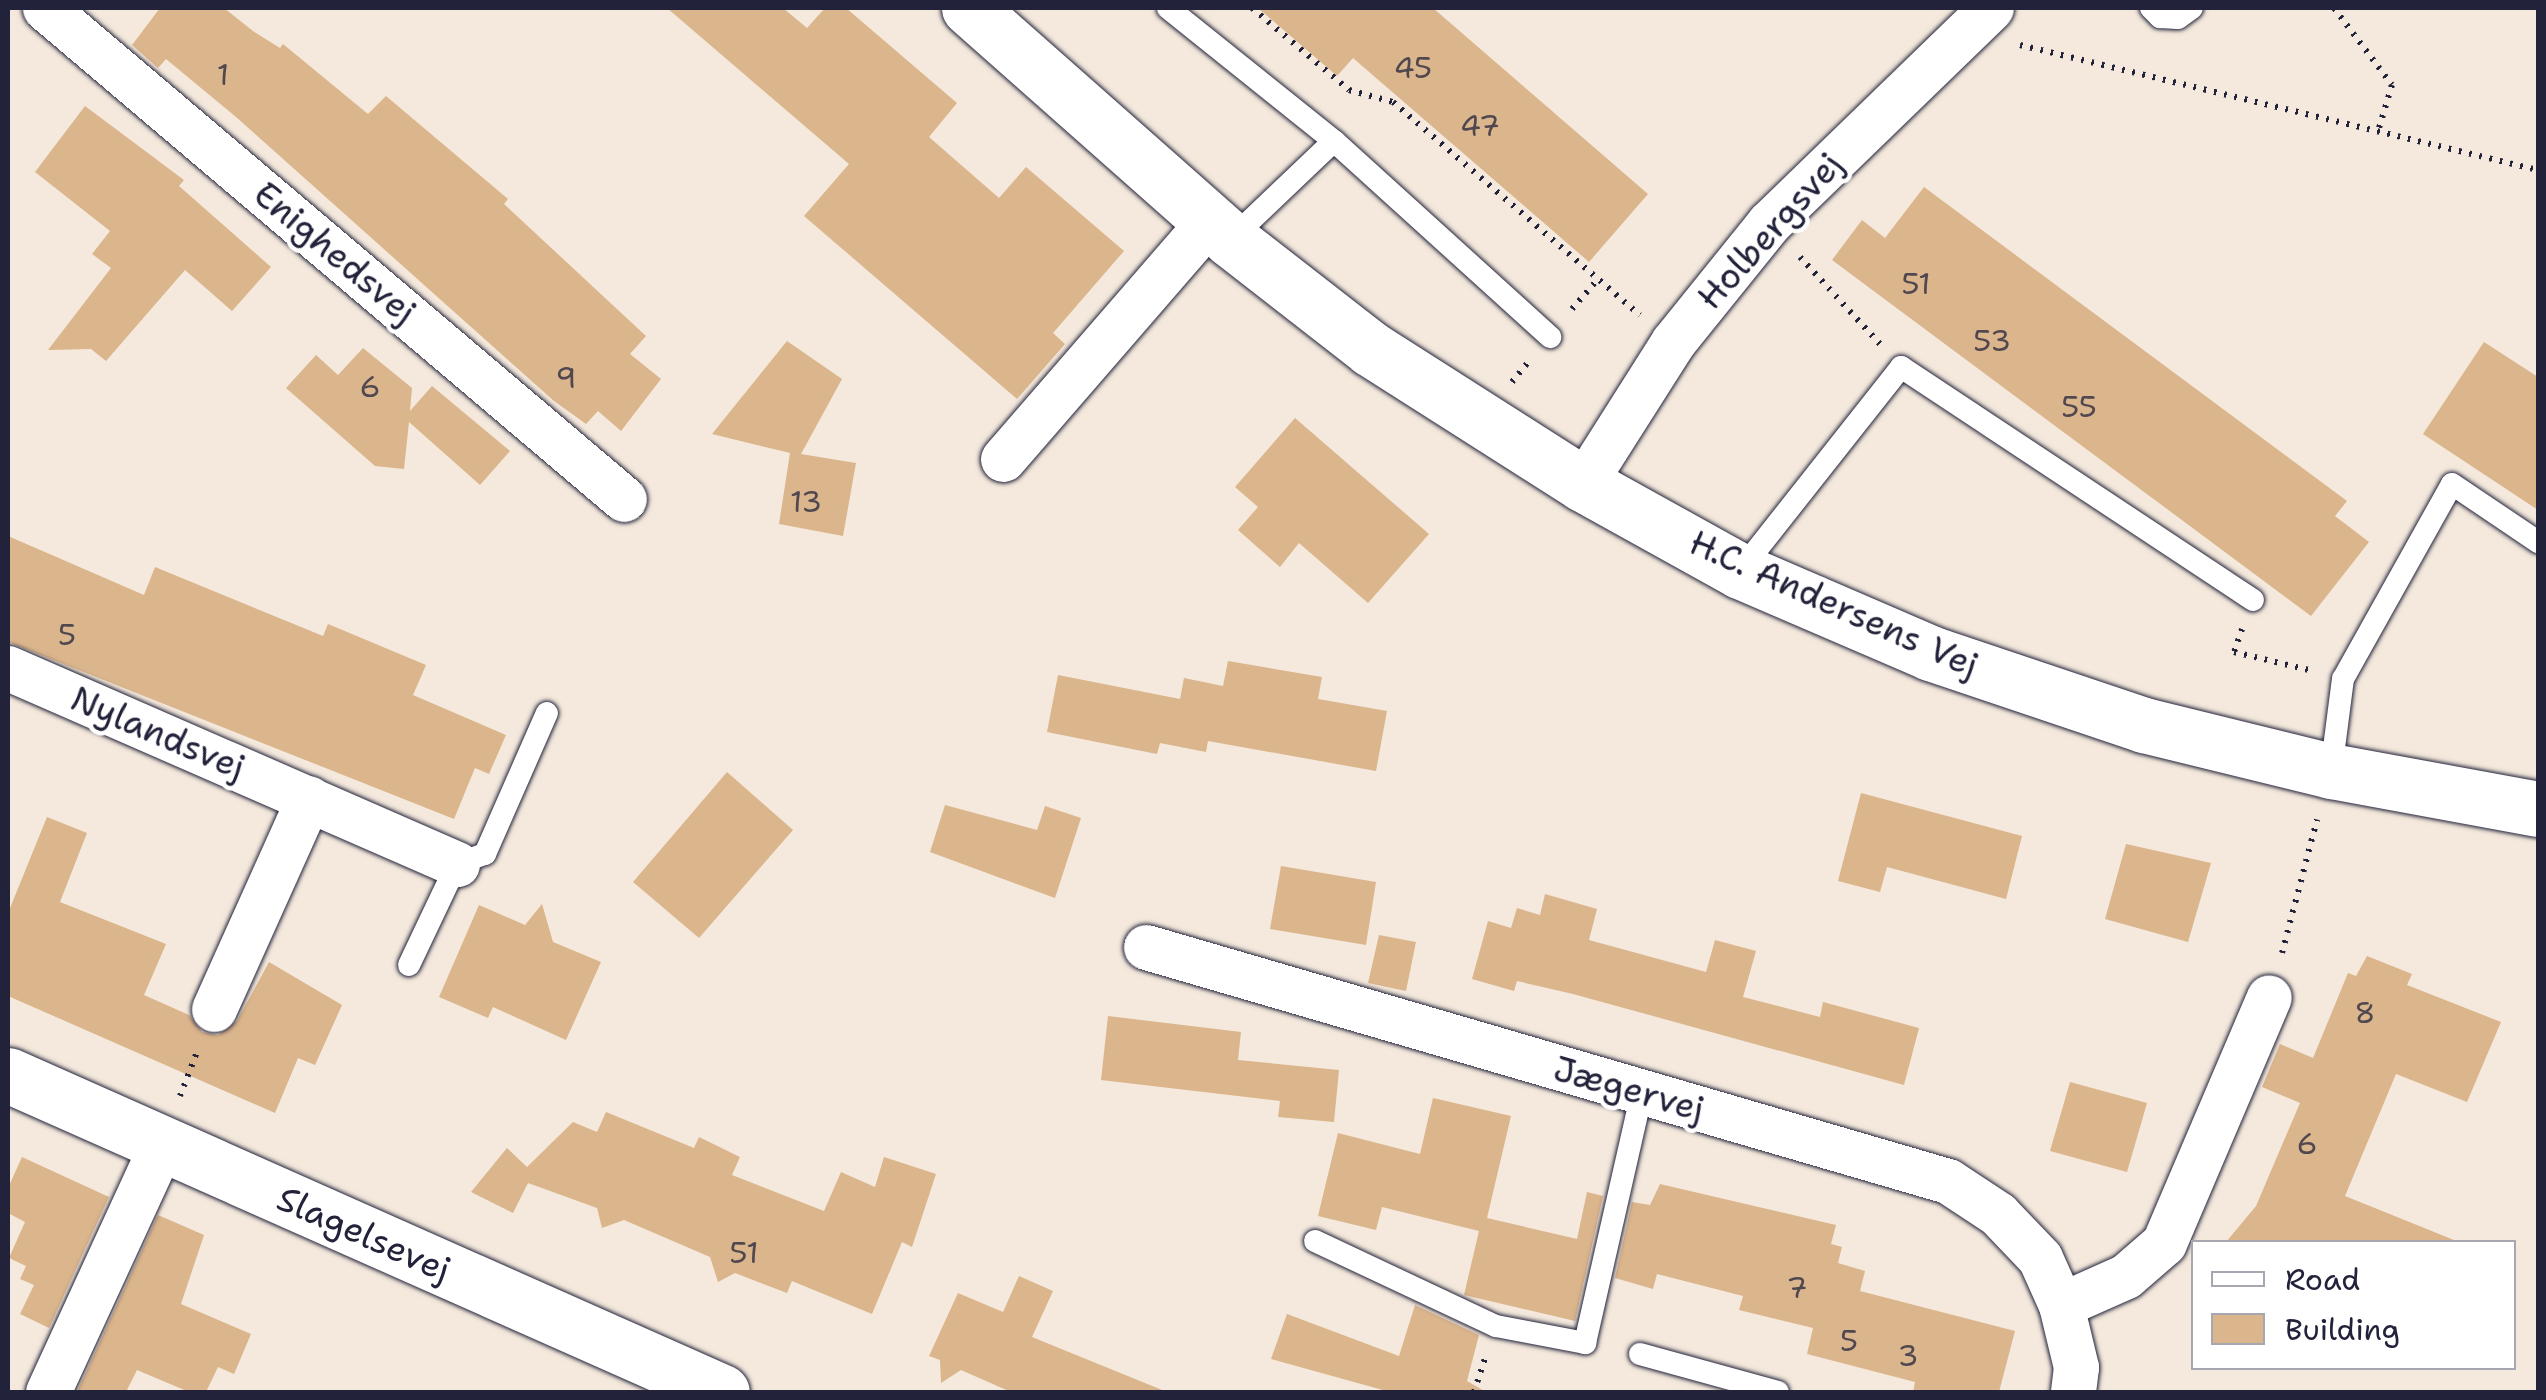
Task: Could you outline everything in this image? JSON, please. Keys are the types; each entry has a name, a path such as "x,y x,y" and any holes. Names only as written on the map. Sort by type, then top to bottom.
{"street":[{"name":"Enighedsvej","path":"45,8 624,499"},
{"name":"H.C. Andersens Vej","path":"969,8 1220,230 1371,349 1582,484 1740,571 1930,653 2144,725 2330,771 2538,809"},
{"name":"Holbergsvej","path":"1582,484 1673,342 1769,223 1978,18"},
{"path":"1003,459 1220,230"},
{"name":"Nylandsvej","path":"8,668 458,864"},
{"path":"214,1009 309,798"},
{"name":"Jægervej","path":"1146,947 1948,1182 1998,1214 2040,1258 2061,1305 2076,1367 2073,1392"},
{"path":"2061,1305 2126,1276 2164,1244 2270,997"},
{"name":"Slagelsevej","path":"8,1075 691,1386"},
{"path":"48,1392 162,1144"}],"lane":[{"path":"1168,8 1334,142 1550,337"},
{"path":"2151,8 2160,17 2178,18 2192,8"},
{"path":"1220,230 1334,142"},
{"path":"1740,571 1901,366 2254,600"},
{"path":"2330,771 2344,679 2452,484 2538,542"},
{"path":"409,966 458,864 485,854 547,713"},
{"path":"1315,1241 1496,1326 1585,1342 1642,1092"},
{"path":"1640,1354 1778,1392"}],"path":[{"path":"1252,8 1350,90 1393,102 1673,342"},
{"path":"2334,8 2392,86 2379,128"},
{"path":"1978,18 2033,50 2379,128 2538,170"},
{"path":"1769,223 1901,366"},
{"path":"2254,600 2234,652 2344,679"},
{"path":"2270,997 2330,771"},
{"path":"162,1144 214,1009"}],"building":[{"path":"160,8 224,8 280,48 283,44 368,114 386,96 508,199 504,204 646,336 630,354 661,379 621,431 598,411 586,424 554,401 236,117 166,59 158,68 132,45"},
{"path":"667,8 783,8 807,28 825,8 846,8 957,103 929,137 999,198 1026,167 1124,251 1053,333 1065,344 1017,399 804,216 849,164"},
{"path":"1258,8 1433,8 1648,194 1589,262 1353,58 1337,76"},
{"path":"85,106 184,180 179,186 271,267 232,311 185,270 106,361 91,349 48,350 111,268 92,254 110,231 35,172"},
{"path":"1924,187 2347,501 2335,516 2369,542 2311,616 1832,260 1862,220 1885,238"},
{"path":"787,341 842,379 801,454 856,463 843,536 779,524 790,453 712,434"},
{"path":"2484,342 2538,377 2538,510 2423,434"},
{"path":"363,348 412,388 410,411 432,386 510,451 480,485 409,422 404,469 375,466 286,388 316,355 338,375"},
{"path":"1295,418 1429,534 1368,603 1299,543 1280,567 1238,530 1258,507 1235,487"},
{"path":"8,536 144,595 155,567 323,636 328,624 426,665 413,695 506,735 489,774 475,768 454,819 8,642"},
{"path":"1228,661 1322,677 1318,699 1387,711 1376,771 1208,741 1206,752 1160,743 1157,754 1047,732 1058,675 1180,699 1184,678 1223,686"},
{"path":"727,772 793,830 699,938 633,882"},
{"path":"1861,793 2022,836 2006,899 1887,867 1880,892 1838,881"},
{"path":"945,805 1037,830 1045,806 1081,818 1055,898 930,852"},
{"path":"47,817 87,833 60,902 166,944 144,995 189,1015 202,1032 218,1035 237,1021 269,962 342,1005 315,1065 298,1058 275,1113 8,996 8,913"},
{"path":"2126,844 2211,863 2188,942 2105,919"},
{"path":"1281,866 1376,882 1366,945 1270,929"},
{"path":"1545,894 1597,909 1589,940 1706,972 1715,940 1756,951 1743,997 1820,1017 1823,1002 1919,1028 1904,1085 1573,994 1517,981 1514,991 1472,979 1488,921 1511,928 1517,908 1540,915"},
{"path":"542,904 553,942 601,962 566,1040 493,1007 488,1018 439,997 479,905 525,925"},
{"path":"1379,935 1416,942 1406,991 1368,983"},
{"path":"2367,956 2412,974 2407,985 2501,1022 2467,1102 2396,1074 2345,1196 2454,1240 2228,1240 2256,1206 2300,1103 2262,1087 2280,1044 2313,1058 2348,973 2356,976"},
{"path":"1108,1016 1241,1032 1238,1060 1339,1070 1334,1122 1278,1117 1280,1101 1101,1080"},
{"path":"2070,1082 2147,1103 2127,1172 2050,1151"},
{"path":"1433,1098 1511,1116 1487,1218 1577,1239 1587,1192 1603,1196 1575,1321 1464,1295 1479,1231 1382,1207 1376,1230 1318,1216 1338,1133 1420,1154"},
{"path":"606,1112 694,1148 699,1137 740,1157 732,1175 824,1211 841,1172 875,1187 884,1157 936,1174 912,1247 902,1242 872,1314 792,1281 787,1293 735,1273 718,1282 710,1257 624,1220 602,1228 597,1208 528,1183 513,1213 471,1192 507,1148 527,1167 573,1122 597,1132"},
{"path":"22,1157 109,1197 49,1328 20,1314 34,1285 20,1279 26,1266 9,1258 25,1222 8,1213 8,1188"},
{"path":"1660,1184 1836,1225 1831,1244 1842,1247 1838,1263 1865,1271 1860,1291 2015,1331 1999,1392 1913,1392 1915,1382 1807,1354 1813,1328 1739,1310 1743,1296 1657,1274 1653,1289 1615,1278 1632,1202 1650,1205"},
{"path":"158,1215 204,1235 181,1304 251,1334 234,1374 218,1367 206,1392 189,1392 137,1370 126,1392 77,1392"},
{"path":"1019,1276 1053,1291 1032,1337 1167,1392 1011,1392 961,1370 941,1383 940,1360 929,1356 958,1293 1003,1312"},
{"path":"1415,1305 1479,1335 1467,1381 1486,1392 1390,1392 1271,1359 1287,1314 1399,1356"}]}
